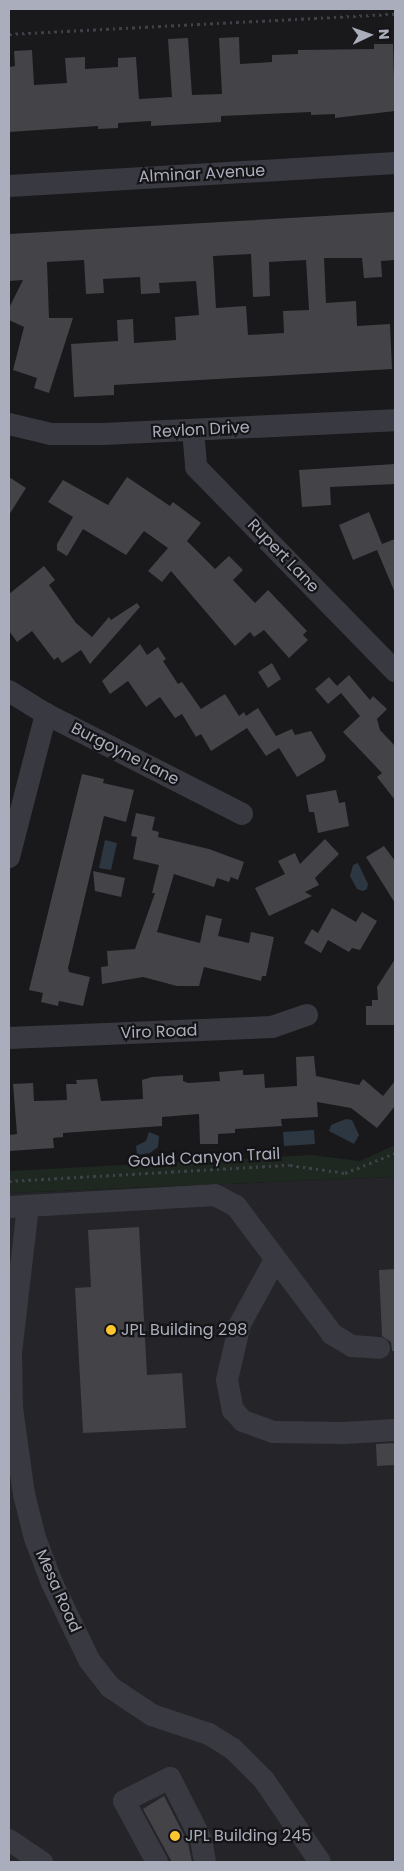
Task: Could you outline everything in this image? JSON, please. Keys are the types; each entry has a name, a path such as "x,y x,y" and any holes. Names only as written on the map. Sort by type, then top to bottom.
{"street":[{"name":"Alminar Avenue","path":"9,186 395,163"},
{"name":"Revlon Drive","path":"9,424 51,434 193,430 395,420"},
{"name":"Rupert Lane","path":"193,430 196,467 395,671"},
{"name":"Burgoyne Lane","path":"9,691 46,714 242,814"},
{"path":"9,857 46,714"},
{"name":"Viro Road","path":"9,1038 272,1027 307,1014"},
{"path":"18,1207 215,1195 236,1206 332,1334 352,1346 380,1348"},
{"name":"Mesa Road","path":"18,1207 11,1352 13,1444 34,1538 89,1660 110,1687 128,1702 152,1715 209,1734 233,1749 264,1780 320,1862"},
{"path":"275,1260 240,1324 226,1380 233,1410 243,1421 273,1432 344,1433 395,1430"},
{"path":"157,1862 124,1801 170,1778 201,1839 205,1862"},
{"path":"9,1840 42,1862"}],"path":[{"path":"9,34 395,14"},
{"name":"Gould Canyon Trail","path":"9,1181 290,1165 345,1173 373,1165 395,1153"}],"shaded area":[{"path":"105,840 117,843 111,870 99,868"},
{"path":"358,863 368,884 367,889 363,891 357,889 350,876 353,865"},
{"path":"346,1119 352,1120 359,1135 354,1144 329,1131 331,1125"},
{"path":"314,1130 315,1144 284,1146 283,1132"},
{"path":"149,1132 159,1136 158,1147 150,1153 137,1155 136,1146 146,1141"},
{"path":"395,1145 395,1177 9,1193 9,1171 312,1155 360,1161"},
{"path":"395,1177 395,1862 9,1862 9,1193"}],"building":[{"path":"239,37 240,64 272,62 272,55 298,54 298,50 374,49 374,44 393,44 395,111 335,118 335,114 311,115 311,112 221,116 221,122 151,126 151,121 118,123 118,128 98,129 98,126 9,132 9,67 15,66 14,51 32,50 34,85 67,83 65,58 85,57 85,69 118,67 118,58 136,57 139,99 172,97 168,39 188,38 192,95 222,94 219,38"},
{"path":"395,212 395,260 381,261 382,277 364,278 362,258 324,258 326,303 356,301 357,326 390,324 392,369 114,385 114,395 74,397 71,344 118,341 117,320 133,319 134,343 176,340 175,317 199,315 196,281 159,283 160,293 141,294 140,277 103,279 104,293 86,294 84,260 47,262 49,318 73,318 49,393 34,388 37,378 13,370 24,327 9,320 9,308 23,280 9,281 9,234","holes":["251,254 253,297 270,296 269,262 306,260 309,310 283,311 284,333 248,335 246,306 216,308 213,256"]},
{"path":"395,464 395,484 330,487 331,505 302,507 299,470"},
{"path":"9,477 26,488 9,515"},
{"path":"127,477 170,506 173,502 201,523 187,541 215,569 229,556 243,570 233,580 255,603 268,590 307,631 303,635 308,640 289,658 264,630 254,637 250,632 235,646 171,571 162,582 148,571 168,548 144,531 126,555 83,529 67,556 57,550 57,544 73,517 48,502 63,480 108,505"},
{"path":"369,512 382,544 395,539 395,593 377,550 353,560 339,525"},
{"path":"44,566 55,580 49,585 76,623 92,637 109,617 111,620 137,603 140,607 90,664 81,650 62,663 58,657 54,660 32,631 17,642 9,631 9,594"},
{"path":"140,644 147,655 158,647 166,659 163,661 178,684 182,682 201,709 225,694 239,716 244,712 246,716 258,708 276,736 292,729 295,735 311,731 326,756 324,761 297,777 279,748 266,756 247,728 211,751 201,734 196,737 182,714 175,718 160,697 146,707 128,681 110,694 102,681"},
{"path":"272,663 281,679 268,688 258,672"},
{"path":"349,675 370,700 373,696 387,709 377,719 380,730 395,746 395,800 377,777 382,773 343,732 360,716 341,693 328,704 315,689 329,677 337,686"},
{"path":"82,774 104,779 103,783 134,790 126,822 104,816 68,968 69,972 90,977 83,1006 59,1001 58,1006 41,1002 43,993 29,990"},
{"path":"336,790 339,803 345,802 349,826 318,833 314,812 309,812 306,795"},
{"path":"136,813 155,817 152,830 159,832 158,837 209,849 244,862 238,880 231,877 229,882 217,878 214,887 174,874 157,932 200,943 206,915 222,919 218,936 249,943 251,932 274,937 266,976 262,976 261,981 204,967 199,986 177,986 143,977 102,984 101,967 108,966 107,951 135,949 155,893 152,893 159,865 133,859 137,837 131,836"},
{"path":"325,839 339,854 315,878 319,885 305,892 312,896 269,916 255,888 285,874 278,861 295,853 300,864"},
{"path":"384,846 395,861 395,903 366,857"},
{"path":"93,871 125,878 121,897 95,891"},
{"path":"332,908 356,922 362,912 377,921 360,950 352,948 349,952 328,940 321,953 304,943 312,929 318,933"},
{"path":"395,959 395,1025 366,1025 366,1006 372,1006 372,1000 378,1000 377,987"},
{"path":"314,1056 316,1076 359,1085 363,1079 383,1096 395,1081 395,1106 377,1128 351,1108 317,1102 318,1117 281,1119 282,1126 235,1129 235,1133 218,1134 218,1144 200,1144 199,1114 162,1117 162,1126 63,1133 63,1137 53,1138 54,1148 9,1151 9,1135 17,1134 13,1084 33,1083 34,1101 67,1100 66,1084 77,1084 76,1080 97,1079 101,1101 143,1099 142,1080 152,1077 183,1075 183,1081 188,1083 220,1081 219,1072 243,1070 243,1075 264,1074 265,1088 297,1086 296,1057"},
{"name":"JPL Building 298","path":"139,1227 147,1375 182,1373 186,1428 83,1433 75,1288 91,1287 88,1230"},
{"path":"395,1269 395,1351 392,1351 391,1342 382,1336 379,1270"},
{"path":"395,1443 395,1465 377,1466 376,1444"},
{"name":"JPL Building 245","path":"164,1796 188,1843 192,1862 172,1862 143,1809"}],"place":[{"name":"JPL Building 298","path":"111,1330"},
{"name":"JPL Building 245","path":"175,1836"}]}
